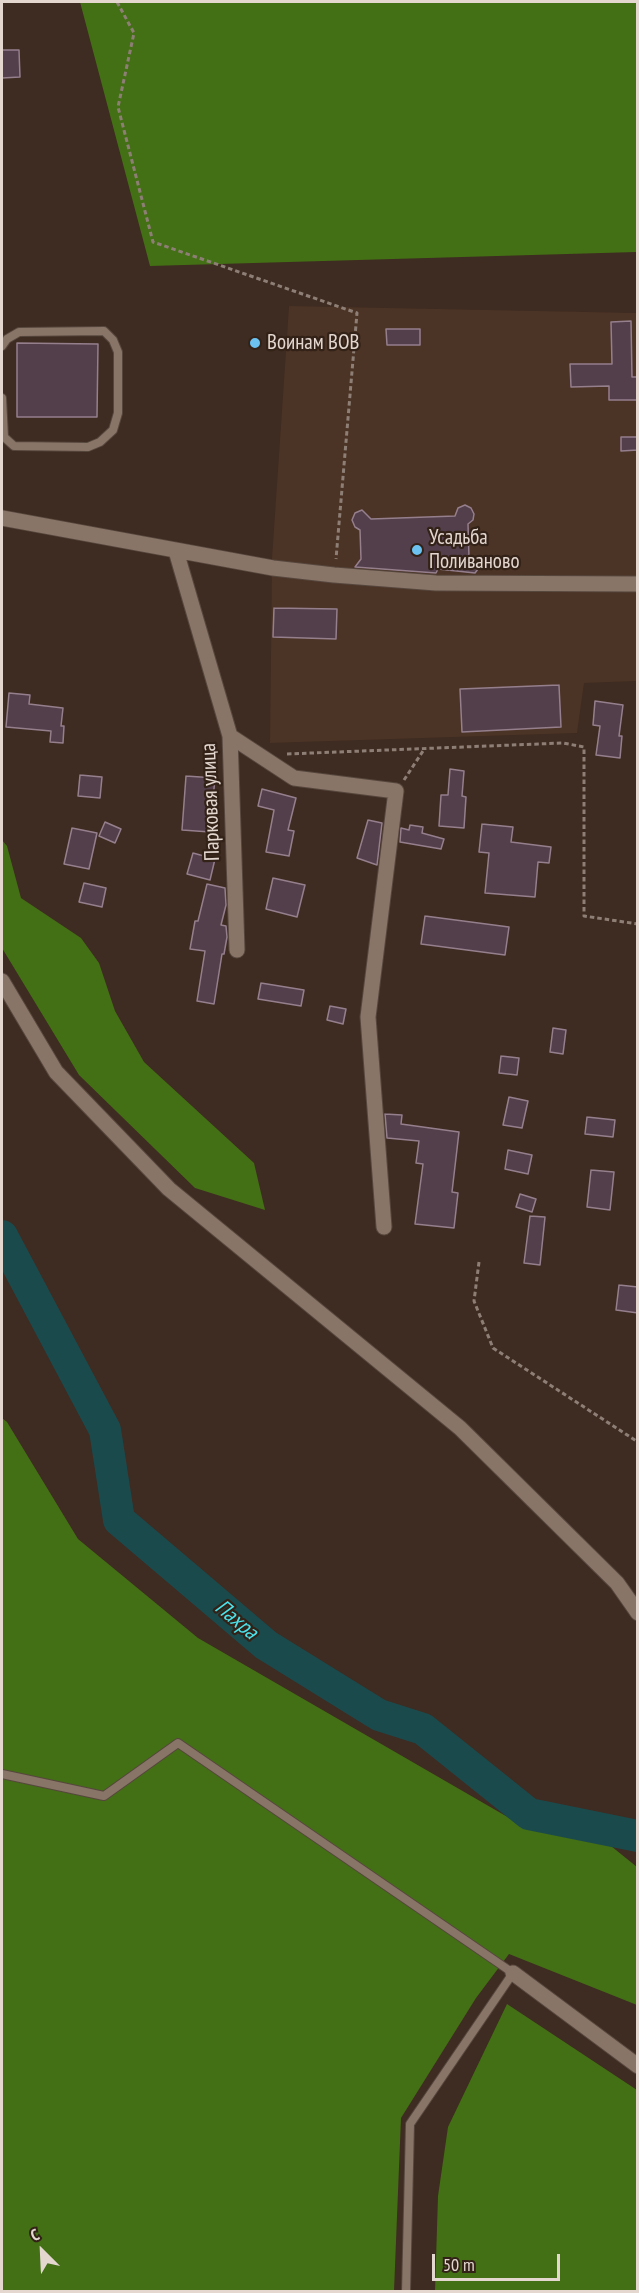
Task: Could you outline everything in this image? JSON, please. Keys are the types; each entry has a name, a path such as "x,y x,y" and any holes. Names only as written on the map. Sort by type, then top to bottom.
{"street":[{"path":"2,518 273,568 334,576 436,583 638,585"},
{"name":"Парковая улица","path":"176,551 230,736 237,950"},
{"path":"230,736 294,778 396,792 368,1017 384,1227"},
{"path":"2,981 56,1072 169,1189 460,1428 616,1583 638,1613"},
{"path":"513,1973 638,2066"}],"lane":[{"path":"2,346 7,339 19,333 104,331 113,340 118,352 118,413 113,430 100,442 88,447 14,446 4,437 2,398"},
{"path":"2,1774 104,1796 178,1743 513,1973 410,2124 406,2292"}],"path":[{"path":"117,2 134,33 118,107 153,242 357,313 334,576"},
{"path":"259,755 563,743 584,747 584,916 638,924"},
{"path":"396,792 425,747"},
{"path":"479,1262 474,1301 494,1348 638,1442"}],"shaded area":[{"path":"289,306 637,313 637,681 584,683 577,733 270,743 272,558"}],"green space":[{"path":"80,2 637,2 637,252 150,266"},
{"path":"2,840 7,846 21,898 81,938 99,963 115,1011 144,1062 254,1163 265,1210 195,1188 79,1075 2,948"},
{"path":"2,1418 7,1422 78,1539 198,1638 518,1823 611,1846 637,1867 637,2005 509,1954 476,1998 401,2118 394,2291 2,2291"},
{"path":"507,2004 637,2090 637,2291 435,2291 438,2196 448,2127"}],"building":[{"path":"2,50 19,50 20,77 2,78"},
{"path":"631,321 632,377 638,377 638,400 609,400 609,386 571,387 570,364 612,364 611,322"},
{"path":"386,329 420,329 420,345 387,345"},
{"path":"17,343 98,344 97,417 17,417"},
{"path":"621,437 638,437 638,450 621,451"},
{"path":"465,505 471,508 474,514 473,520 468,524 469,557 474,558 478,569 475,573 438,569 436,573 355,567 361,559 360,530 355,527 352,520 355,513 362,510 371,519 455,516 458,508"},
{"path":"274,608 337,609 336,639 273,637"},
{"path":"559,685 561,727 462,732 460,689"},
{"path":"9,693 30,695 29,704 63,708 61,726 64,726 63,743 50,742 51,731 6,727"},
{"path":"595,701 623,705 619,736 622,736 620,758 596,755 600,726 593,725"},
{"path":"450,769 464,771 462,796 466,797 464,828 439,826 441,795 448,795"},
{"path":"80,775 102,777 100,798 78,796"},
{"path":"186,776 215,778 210,832 182,830"},
{"path":"262,789 296,798 288,830 294,831 289,856 266,852 274,810 258,806"},
{"path":"368,820 382,823 377,865 357,858"},
{"path":"105,822 121,829 115,843 99,836"},
{"path":"482,824 513,827 511,842 551,847 549,863 538,862 535,897 485,893 489,853 479,852"},
{"path":"410,825 423,827 422,833 444,839 441,849 400,842 401,828 409,830"},
{"path":"72,828 97,833 89,869 64,864"},
{"path":"193,853 215,859 210,880 187,874"},
{"path":"273,878 305,885 297,917 266,909"},
{"path":"84,883 106,888 102,907 79,902"},
{"path":"207,884 225,888 226,905 221,925 226,926 227,937 214,1004 197,1001 205,951 190,949 195,921 198,921"},
{"path":"425,916 509,927 505,955 421,944"},
{"path":"261,983 304,990 301,1006 258,999"},
{"path":"330,1006 346,1009 343,1024 327,1020"},
{"path":"553,1028 566,1030 563,1054 550,1052"},
{"path":"501,1056 519,1058 517,1075 499,1073"},
{"path":"509,1097 528,1101 522,1128 503,1125"},
{"path":"385,1114 402,1115 401,1124 459,1132 452,1192 458,1193 454,1228 415,1224 423,1164 416,1163 419,1141 387,1138"},
{"path":"587,1117 615,1120 613,1137 585,1134"},
{"path":"508,1150 532,1155 528,1174 505,1169"},
{"path":"591,1170 614,1172 610,1210 587,1207"},
{"path":"520,1194 536,1199 532,1212 516,1207"},
{"path":"530,1216 545,1217 540,1265 524,1263"},
{"path":"619,1285 638,1287 638,1313 616,1310"}],"waterway":[{"name":"Пахра","path":"2,1236 105,1430 119,1520 266,1645 379,1715 423,1729 529,1814 638,1836"}],"place":[{"name":"Воинам ВОВ","path":"255,343"},
{"name":"Усадьба Поливаново","path":"417,550"}]}
